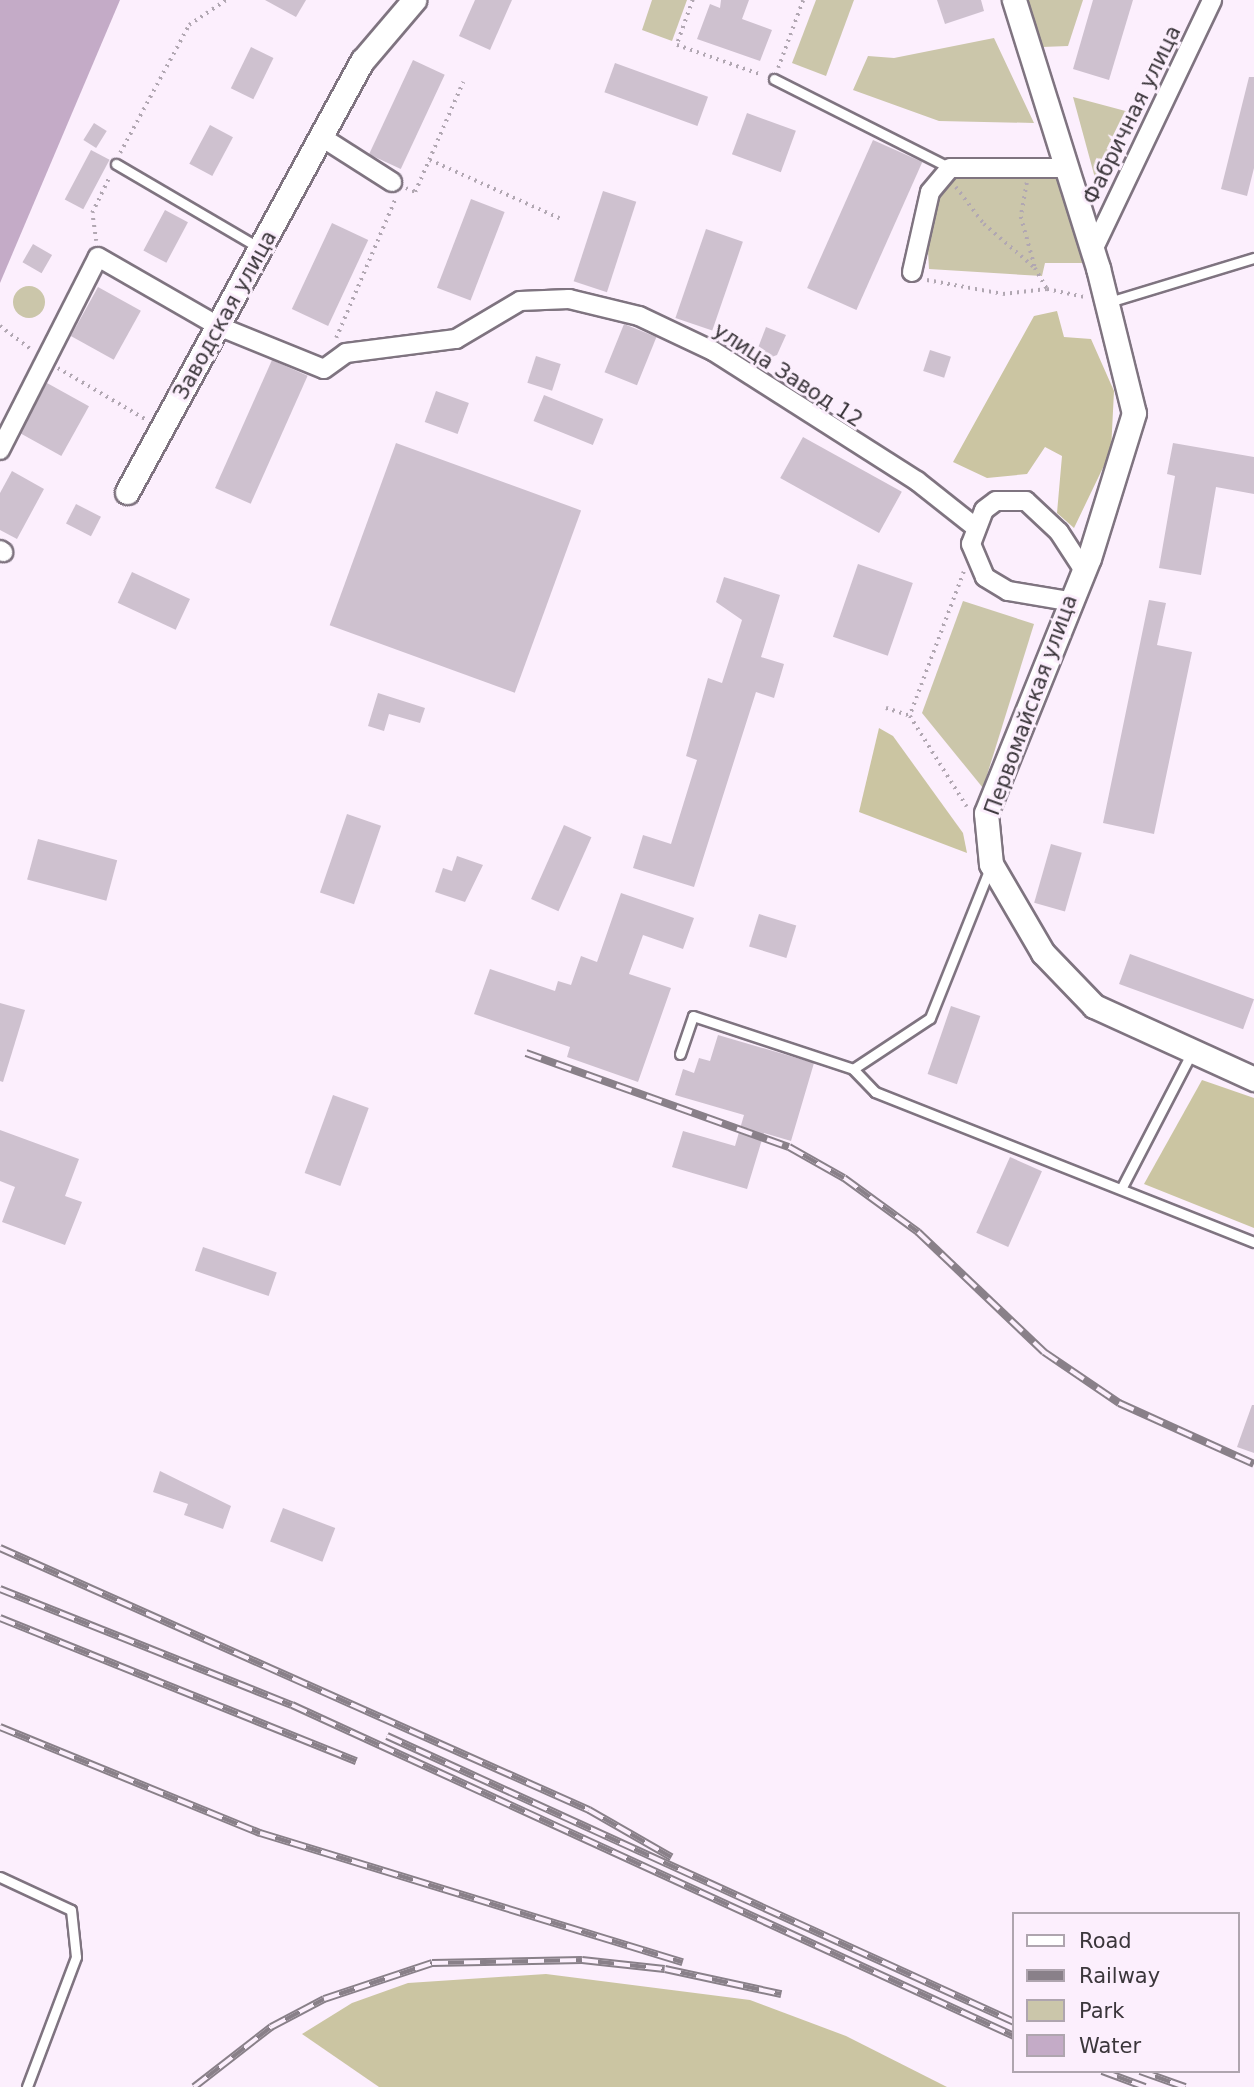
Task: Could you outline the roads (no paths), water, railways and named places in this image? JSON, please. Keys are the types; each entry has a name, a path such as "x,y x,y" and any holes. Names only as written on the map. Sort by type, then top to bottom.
{"street":[{"name":"Заводская улица","path":"127,492 323,138 363,60 414,0"},
{"name":"Первомайская улица","path":"1014,0 1093,250 1134,412 1083,569 1068,601 986,813 991,864 1043,953 1094,1006 1191,1054 1254,1079"},
{"name":"Фабричная улица","path":"1093,250 1212,0"},
{"path":"323,138 396,184"},
{"path":"919,276 930,192 950,168 1032,164 1068,168"},
{"path":"0,450 98,257 218,326"},
{"name":"улица Завод 12","path":"218,326 324,369 359,351 456,339 520,301 569,299 639,316 713,351 917,481 975,527"},
{"path":"1068,601 1008,591 985,577 973,555 975,527 996,501 1026,501 1052,523 1083,569"}],"lane":[{"path":"774,79 950,168"},
{"path":"116,164 262,249"},
{"path":"1107,302 1254,258"},
{"path":"853,1069 930,1018 991,864"},
{"path":"680,1054 693,1016 853,1069 875,1092 1254,1242"},
{"path":"1121,1189 1191,1054"},
{"path":"0,1877 71,1910 76,1957 27,2087"}],"water":[{"path":"0,0 120,0 0,283"}],"railway":[{"path":"526,1053 789,1147 844,1178 918,1232 1044,1352 1119,1403 1254,1464"},
{"path":"0,1548 589,1810 671,1857"},
{"path":"0,1589 292,1705 1012,2035"},
{"path":"0,1618 356,1761"},
{"path":"0,1727 260,1833 683,1962"},
{"path":"387,1736 1012,2021"},
{"path":"194,2087 271,2027 324,1999 432,1963 582,1960 665,1969 781,1994"},
{"path":"1107,2073 1145,2087"},
{"path":"1146,2073 1185,2087"}]}
